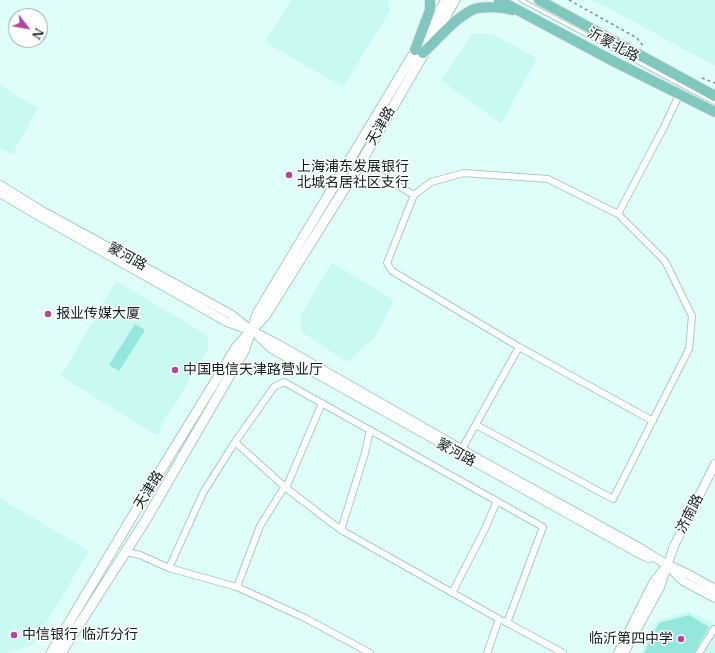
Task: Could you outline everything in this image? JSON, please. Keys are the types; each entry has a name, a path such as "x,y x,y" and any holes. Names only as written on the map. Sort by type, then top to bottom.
{"main road":[{"path":"419,52 430,10 430,0"},
{"name":"天津路","path":"51,653 237,346 265,316 360,164 446,0"},
{"name":"天津路","path":"61,653 126,552 244,351 258,312 419,52 455,0"},
{"name":"沂蒙北路","path":"499,0 679,95 715,112"},
{"name":"沂蒙北路","path":"540,0 715,96"},
{"path":"419,52 456,21 473,10 492,8 508,9 526,14"}],"street":[{"path":"618,214 664,127 679,95"},
{"path":"360,164 414,195"},
{"path":"476,424 613,499 689,349 692,316 665,261 618,214 548,179 464,173 431,182 414,195 387,263 392,271 519,347 653,420"},
{"name":"蒙河路","path":"0,186 42,211 232,315 272,349 279,353 638,553 686,573 715,589"},
{"name":"蒙河路","path":"0,193 227,322 252,331 288,349 462,449 640,548 667,565 683,580 715,598"},
{"path":"462,449 519,347"},
{"path":"169,568 203,493 235,442 274,387 284,382 543,527 507,623"},
{"path":"237,587 260,526 286,487 322,403"},
{"path":"341,530 365,453 370,430"},
{"path":"235,442 286,487 341,530 562,653"},
{"name":"济南路","path":"624,653 660,587 674,546 715,464"},
{"name":"济南路","path":"618,653 653,583 667,565 715,472"},
{"path":"452,593 484,531 497,501"},
{"path":"126,552 140,555 169,568 237,587 305,618 370,653"},
{"path":"487,653 499,619"},
{"path":"698,653 714,629 715,630"}],"lane":[{"path":"521,0 715,103"}],"path":[{"path":"569,0 637,38 646,49"},
{"path":"698,77 715,83"}],"shaded area":[{"path":"291,0 389,0 390,11 343,87 265,42"},
{"path":"591,0 715,0 715,66 605,6"},
{"path":"472,34 492,34 537,58 501,124 441,80"},
{"path":"0,85 38,108 12,155 0,148"},
{"path":"332,263 394,300 375,337 347,362 302,332 300,316"},
{"path":"116,281 207,335 209,348 156,435 61,376"},
{"path":"135,324 145,330 119,371 109,365"},
{"path":"0,498 89,551 33,645 6,653 0,653"},
{"name":"临沂第四中学","path":"689,611 715,625 715,653 641,653 658,620"},
{"name":"临沂第四中学","path":"689,615 709,627 694,653 644,653 659,623"}],"place":[{"name":"上海浦东发展银行 北城名居社区支行","path":"289,175"},
{"name":"报业传媒大厦","path":"48,314"},
{"name":"中国电信天津路营业厅","path":"175,370"},
{"name":"中信银行 临沂分行","path":"14,635"},
{"name":"临沂第四中学","path":"681,639"}]}
